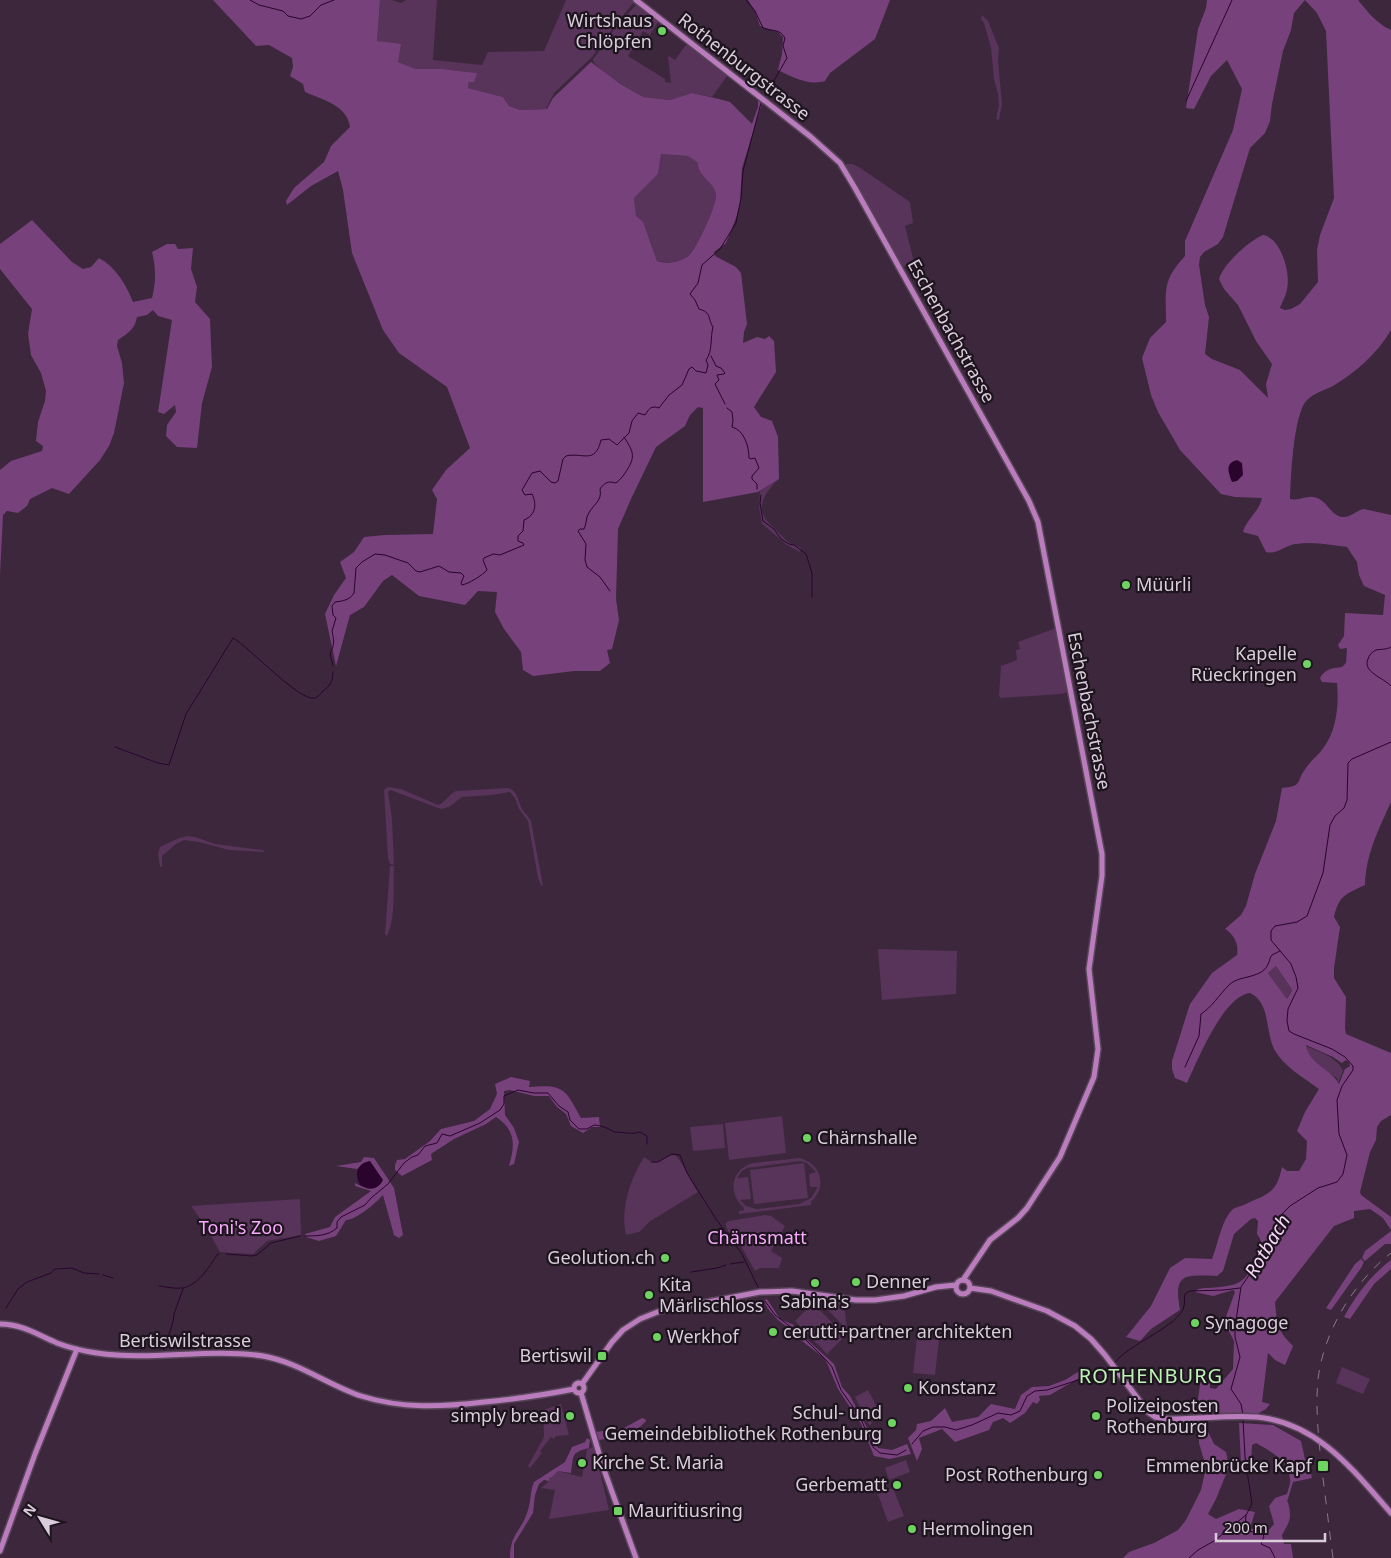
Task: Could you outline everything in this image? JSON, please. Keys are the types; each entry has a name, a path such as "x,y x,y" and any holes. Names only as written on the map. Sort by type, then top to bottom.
{"main road":[{"name":"Rothenburgstrasse","path":"636,0 834,157"},
{"name":"Eschenbachstrasse","path":"834,157 855,188 1030,501 1038,522 1102,858 1102,876 1089,969 1098,1049 1094,1077 1060,1157 1027,1208 1018,1218 990,1240 964,1280"},
{"path":"582,1384 612,1342 623,1330 640,1319 660,1311 763,1291 792,1292 856,1300 875,1300 896,1297 936,1286 956,1285 959,1281 964,1280 970,1288"},
{"path":"956,1285 957,1291 962,1294 967,1293 970,1288"},
{"path":"970,1288 995,1292 1057,1316 1084,1333 1115,1367 1152,1415 1166,1419 1263,1418 1298,1427 1322,1441 1391,1513"},
{"name":"Bertiswilstrasse","path":"0,1324 23,1327 77,1350 116,1355 237,1353 268,1357 360,1395 400,1405 455,1406 538,1396 574,1389"},
{"path":"0,1551 35,1454 77,1350"},
{"path":"582,1384 576,1384 574,1389 577,1393 582,1393"},
{"path":"582,1384 584,1388 582,1393 603,1467 636,1558"}],"green space":[{"path":"380,0 392,0 401,3 406,0 437,0 433,60 482,65 488,52 544,51 566,0 632,0 634,2 592,57 554,93 546,109 520,110 509,106 503,97 468,88 469,82 476,73 442,69 416,69 398,62 377,41"},
{"path":"636,5 658,22 650,35 643,31 628,56 665,79 665,82 671,83 668,57 675,60 685,46 688,45 727,76 712,97 692,93 670,100 643,97 611,78 594,63 593,60 615,28"},
{"path":"982,15 988,21 999,48 998,61 1002,104 999,120 996,119 999,105 991,48 984,23 981,19"},
{"path":"661,154 689,156 697,162 716,195 709,218 691,254 672,262 657,261 650,241 636,217 634,198 658,174"},
{"path":"846,164 859,167 910,202 913,223 905,226 914,262 904,267 901,266 845,167"},
{"path":"779,479 767,493 762,504 762,510 769,523 787,541 801,548 800,552 787,545 762,524 759,507 760,491"},
{"path":"1056,628 1058,630 1067,692 1062,694 1000,698 1001,666 1017,660 1016,650 1020,649 1018,642"},
{"path":"388,787 401,789 438,805 456,791 511,789 531,821 543,886 538,878 528,821 510,792 462,797 449,807 441,809 390,790 388,792 392,819 394,865 390,864 388,858 384,790"},
{"path":"188,836 215,844 263,850 264,852 229,850 184,840 162,856 162,867 160,867 158,854 160,847"},
{"path":"390,866 394,866 394,902 392,920 387,936 385,934"},
{"path":"878,949 957,951 956,994 882,1000"},
{"path":"1276,966 1292,991 1287,999 1268,973"},
{"path":"1306,1046 1327,1056 1341,1066 1343,1071 1338,1083 1337,1078 1310,1056"},
{"path":"782,1116 786,1153 729,1160 725,1123"},
{"path":"723,1124 725,1148 693,1151 690,1127"},
{"path":"675,1155 698,1192 649,1222 639,1232 626,1235 624,1225 625,1205 634,1175 644,1157 657,1162"},
{"path":"800,1158 813,1165 820,1176 821,1183 811,1205 739,1214 739,1211 744,1210 744,1208 735,1195 734,1182 740,1170 753,1163","holes":["800,1161 807,1163 816,1172 809,1174 810,1187 818,1187 811,1198 799,1204 757,1209 746,1206 740,1200 751,1199 748,1177 737,1178 747,1168"]},
{"path":"804,1163 808,1198 754,1204 750,1170"},
{"name":"Toni's Zoo","path":"300,1199 301,1235 267,1241 253,1254 220,1252 191,1206"},
{"name":"Chärnsmatt","path":"765,1215 771,1216 785,1226 771,1251 782,1258 779,1268 760,1268 755,1271 741,1246 728,1231 726,1223"},
{"path":"817,1298 844,1303 847,1330"},
{"path":"813,1303 845,1336 827,1354 795,1321"},
{"path":"917,1338 939,1340 935,1375 913,1373"},
{"path":"1342,1367 1370,1379 1363,1394 1336,1383"},
{"path":"868,1390 879,1411 869,1417 872,1424 869,1425 855,1397"},
{"path":"561,1404 569,1435 556,1436 554,1439 551,1437 540,1451 542,1453 530,1468 528,1466 544,1437 543,1410"},
{"path":"594,1447 609,1510 549,1519 555,1490 541,1488 549,1481 548,1478 558,1471 582,1477 587,1449"},
{"path":"906,1460 910,1472 889,1480 885,1468"},
{"path":"893,1488 904,1516 888,1522 878,1494"}],"shaded area":[{"path":"213,0 380,0 377,41 401,44 398,62 416,69 442,69 477,73 474,82 469,82 468,88 503,97 509,106 520,110 547,109 553,98 591,62 619,83 643,97 670,100 692,93 719,99 730,102 752,124 758,107 758,101 762,103 742,168 740,204 736,218 726,243 714,252 715,256 736,267 741,273 747,324 743,343 757,337 765,339 769,336 774,341 776,372 754,407 761,417 772,421 778,437 779,479 758,492 703,502 703,408 698,407 690,415 685,426 656,447 618,529 616,599 619,620 612,649 607,650 610,663 600,671 574,671 533,676 523,670 521,652 504,629 495,612 497,592 478,591 465,605 419,596 392,575 383,581 364,607 350,615 336,666 325,614 334,595 346,578 340,562 354,552 364,537 433,534 437,499 432,490 446,470 470,448 447,387 399,353 383,330 352,253 343,190 338,171 311,186 287,205 286,201 294,188 324,162 331,146 350,127 344,113 339,108 305,92 303,84 290,76 293,67 292,58 269,45 256,46","holes":["661,154 688,156 697,162 701,173 715,191 713,208 691,254 676,262 657,261 643,222 636,216 634,198 658,174"]},
{"path":"748,0 890,0 875,39 830,73 825,81 813,82 801,80 778,70 782,54 783,37 778,32 760,26 755,11"},
{"path":"1207,0 1305,0 1358,0 1377,21 1391,30 1391,330 1373,355 1350,375 1333,386 1313,395 1304,404 1295,437 1290,499 1318,498 1335,514 1342,517 1364,509 1391,515 1391,802 1370,853 1365,885 1344,896 1336,910 1334,917 1340,927 1334,978 1346,997 1346,1034 1391,1053 1391,1115 1381,1121 1377,1127 1376,1140 1370,1152 1360,1192 1361,1195 1391,1217 1391,1230 1383,1218 1370,1209 1354,1211 1354,1218 1334,1226 1275,1302 1276,1316 1281,1331 1293,1346 1285,1365 1275,1360 1268,1353 1262,1402 1270,1404 1259,1413 1200,1414 1198,1400 1201,1377 1210,1379 1210,1388 1216,1389 1233,1369 1234,1341 1224,1322 1235,1292 1233,1290 1213,1296 1195,1292 1198,1289 1232,1285 1241,1281 1247,1275 1256,1261 1261,1248 1257,1234 1258,1221 1255,1218 1251,1219 1234,1234 1223,1271 1217,1276 1189,1276 1180,1282 1178,1298 1180,1310 1151,1329 1140,1341 1126,1337 1151,1306 1170,1268 1185,1258 1212,1259 1223,1226 1233,1209 1270,1192 1277,1183 1282,1167 1287,1171 1299,1171 1306,1159 1307,1141 1297,1131 1305,1112 1319,1089 1292,1070 1280,1058 1272,1044 1261,1002 1250,993 1240,997 1230,1005 1221,1017 1212,1030 1187,1083 1175,1078 1172,1061 1190,1004 1212,973 1237,955 1235,940 1225,929 1241,915 1246,906 1255,874 1276,821 1282,788 1293,786 1298,782 1308,765 1320,753 1332,732 1338,699 1337,683 1322,682 1320,678 1327,671 1342,667 1346,663 1347,648 1340,649 1338,645 1344,636 1345,613 1383,615 1385,595 1364,586 1359,575 1357,562 1347,547 1302,543 1270,553 1266,552 1258,536 1243,532 1262,498 1235,497 1221,494 1180,450 1158,412 1151,395 1142,358 1150,338 1166,322 1166,294 1169,279 1172,272 1185,256 1185,241 1233,130 1242,89 1227,60 1211,76 1194,109 1186,108 1198,29","holes":["1305,0 1317,13 1326,31 1334,198 1320,235 1317,250 1318,282 1300,304 1291,309 1285,310 1280,308 1287,289 1286,266 1280,249 1275,242 1263,235 1238,253 1226,266 1219,279 1224,289 1238,305 1256,341 1272,364 1266,384 1268,398 1240,370 1212,359 1205,354 1209,317 1205,305 1199,265 1200,257 1204,252 1218,244 1223,237 1250,148 1265,133 1270,121 1283,51 1291,30 1294,13","1276,966 1291,988 1292,991 1287,999 1268,973","1306,1045 1342,1063 1346,1060 1349,1062 1350,1066 1345,1069 1339,1084 1336,1079 1311,1057"]},
{"path":"32,220 72,262 83,269 91,267 99,258 111,266 128,290 133,302 152,298 155,275 152,252 167,244 175,244 178,249 193,248 191,269 197,287 195,302 210,319 212,367 202,403 197,448 177,447 166,436 167,425 176,412 175,405 164,414 158,412 172,320 158,316 153,310 147,315 137,317 133,328 118,340 117,346 122,363 124,383 114,433 109,446 100,460 69,494 52,488 30,499 27,506 18,513 7,511 3,515 0,575 0,470 11,461 42,451 43,446 36,441 38,422 45,401 46,391 41,373 31,355 28,334 32,309 0,269 0,244"},
{"path":"1237,460 1242,463 1243,475 1237,481 1232,482 1228,468 1233,461"},
{"path":"511,1077 530,1081 529,1087 549,1086 562,1090 571,1100 581,1118 599,1117 600,1127 592,1127 583,1133 571,1126 566,1114 557,1107 549,1096 534,1096 510,1090 504,1091 505,1115 514,1128 519,1142 514,1164 509,1166 513,1145 512,1138 507,1127 496,1117 486,1124 454,1139 431,1154 432,1160 402,1176 395,1170 397,1160 405,1159 430,1141 441,1129 474,1121 490,1109 497,1094 495,1084"},
{"path":"364,1157 374,1158 394,1188 403,1235 399,1238 394,1235 383,1195 360,1214 346,1220 336,1236 319,1241 306,1237 305,1234 330,1227 335,1217 371,1191 355,1186 355,1183 366,1188 373,1188 382,1182 358,1168 336,1166 361,1162"},
{"path":"370,1161 383,1180 379,1186 370,1189 360,1185 357,1173 362,1164"},
{"path":"1391,1231 1391,1244 1385,1244 1365,1261 1362,1258 1365,1251"},
{"path":"1361,1259 1364,1262 1361,1268 1331,1310 1326,1308 1355,1264"},
{"path":"1391,1260 1391,1269 1374,1284 1350,1319 1344,1317 1364,1286"},
{"path":"767,1299 780,1319 794,1325 793,1327 834,1364 842,1387 850,1396 878,1448 892,1450 907,1444 911,1454 890,1459 874,1456 861,1424 838,1389 824,1358 802,1341 804,1339 779,1321 763,1301"},
{"path":"1081,1370 1086,1374 1050,1395 1039,1396 1040,1400 1037,1404 1033,1402 1025,1413 1010,1423 1003,1418 993,1422 989,1430 955,1442 942,1429 919,1438 922,1449 917,1461 908,1438 916,1430 917,1424 931,1421 945,1408 952,1422 978,1417 991,1404 1015,1409 1021,1395 1032,1387 1049,1386 1065,1380"},
{"path":"642,1418 646,1421 640,1427 618,1437 599,1440 596,1432 624,1428"},
{"path":"1239,1423 1273,1425 1301,1441 1312,1478 1293,1482 1287,1502 1290,1520 1282,1535 1284,1544 1291,1544 1293,1558 1123,1558 1129,1552 1154,1543 1178,1530 1186,1520 1201,1490 1206,1467 1199,1443 1199,1428 1206,1427 1214,1444 1226,1452 1229,1467 1208,1514 1216,1519 1239,1509 1255,1512 1250,1528 1260,1532 1268,1531 1274,1524 1269,1506 1275,1498 1287,1494 1290,1482 1289,1472 1278,1457 1256,1443 1252,1445 1251,1464 1241,1464"},
{"path":"587,1438 590,1440 589,1448 576,1453 573,1458 571,1473 558,1471 549,1478 549,1481 544,1480 539,1484 535,1495 533,1513 514,1544 514,1558 510,1558 514,1537 526,1517 534,1482 565,1462 572,1447 585,1442"}],"waterway":[{"path":"250,0 259,5 283,11 288,16 301,19 310,16 321,5 334,0"},
{"path":"746,0 755,11 763,28 778,31 785,38 783,46 787,58 765,96"},
{"path":"1186,101 1232,0"},
{"path":"333,666 330,654 334,642 332,631 336,618 333,615 332,606 335,602 348,599 354,593 356,568 362,562 375,554 385,555 408,563 416,571 420,572 439,566 449,572 461,573 464,576 462,585 471,581 487,570 484,558 493,554 500,555 524,545 518,541 518,536 523,531 524,520 533,512 535,502 532,494 525,495 522,490 532,473 540,471 551,482 555,483 558,481 563,459 566,456 592,455 598,448 601,440 609,439 617,445 629,433 632,421 638,413 645,415 652,407 659,408 669,395 682,385 689,369 692,367 696,371 706,373 708,365 706,360 710,349 713,327 708,314 699,309 690,294 698,283 702,265 720,249 736,223 741,198 743,171 761,103"},
{"path":"711,356 716,366 725,373 717,375 719,380 715,384 725,404"},
{"path":"727,408 732,412 732,427 743,435 747,444 749,458 755,458 759,468 752,476 752,479 757,484 757,489"},
{"path":"610,591 600,577 587,567 585,560 586,544 578,531 584,529 587,517 600,497 600,489 605,483 616,483 624,475 632,461 630,446 624,437"},
{"path":"761,495 760,503 763,521 774,529 781,539 794,545 806,554 812,573 812,597"},
{"path":"115,747 158,763 169,765 186,714 233,638 286,683 307,697 314,698 319,696 331,683 333,672"},
{"name":"Rotbach","path":"1391,647 1373,652 1369,656 1367,664 1371,671 1391,686"},
{"name":"Rotbach","path":"1243,1415 1241,1404 1231,1389 1240,1357 1235,1337 1235,1327 1241,1287 1268,1247 1283,1213 1290,1206 1318,1188 1337,1182 1343,1174 1347,1155 1339,1134 1337,1100 1342,1086 1353,1070 1353,1066 1345,1057 1332,1049 1289,1031 1287,1021 1288,1009 1298,988 1291,964 1271,940 1271,931 1275,926 1297,922 1307,916 1323,873 1330,825 1335,816 1344,808 1347,800 1348,763 1352,759 1391,742"},
{"path":"1185,1067 1199,1036 1201,1014 1229,985 1239,979 1262,972 1272,955 1280,951"},
{"path":"305,1236 322,1235 333,1231 337,1228 337,1222 341,1217 365,1205 388,1184 404,1163 418,1155 425,1146 437,1143 442,1134 450,1136 480,1123 500,1110 504,1104 504,1096 518,1090 548,1093 559,1106 568,1112 570,1120 579,1129 587,1129 594,1125 605,1127 614,1132 640,1132 647,1136 647,1144"},
{"path":"651,1162 658,1162 672,1154 680,1155 687,1173 716,1219 742,1254 758,1287"},
{"path":"226,1254 257,1255 271,1243 300,1236"},
{"path":"159,1286 183,1288 194,1283 219,1254"},
{"path":"730,1264 744,1262"},
{"path":"691,1272 726,1265"},
{"path":"6,1308 18,1289 27,1282 51,1273 55,1269 72,1268 84,1273 99,1274"},
{"path":"103,1275 113,1278"},
{"path":"1114,1364 1129,1350 1173,1321 1181,1313 1185,1294 1190,1291 1240,1288"},
{"path":"164,1350 183,1289"},
{"path":"765,1301 775,1315 800,1334 832,1367 841,1390 860,1417 873,1447 880,1453 897,1455 906,1450"},
{"path":"912,1444 923,1431 933,1427 945,1427 956,1430 998,1413 1011,1415 1020,1411 1027,1396 1035,1391 1047,1390 1097,1374 1108,1375 1112,1368"},
{"name":"Rotbach","path":"1189,1558 1246,1515 1252,1504 1245,1457 1243,1419"},
{"path":"1246,1515 1245,1527 1247,1531 1261,1533 1264,1536 1261,1544 1270,1548 1275,1558"}],"railway":[{"path":"1333,1558 1318,1425 1317,1391 1321,1361 1342,1309 1364,1279 1391,1253"}],"place":[{"name":"Wirtshaus Chlöpfen","path":"662,31"},
{"name":"Müürli","path":"1126,585"},
{"name":"Kapelle Rüeckringen","path":"1307,664"},
{"name":"Chärnshalle","path":"807,1138"},
{"name":"Geolution.ch","path":"665,1258"},
{"name":"Denner","path":"856,1282"},
{"name":"Sabina's","path":"815,1283"},
{"name":"Kita Märlischloss","path":"649,1295"},
{"name":"Synagoge","path":"1195,1323"},
{"name":"cerutti+partner architekten","path":"773,1332"},
{"name":"Werkhof","path":"657,1337"},
{"name":"Bertiswil","path":"602,1356"},
{"name":"Konstanz","path":"908,1388"},
{"name":"simply bread","path":"570,1416"},
{"name":"Polizeiposten Rothenburg","path":"1096,1416"},
{"name":"Schul- und Gemeindebibliothek Rothenburg","path":"892,1423"},
{"name":"Kirche St. Maria","path":"582,1463"},
{"name":"Emmenbrücke Kapf","path":"1323,1466"},
{"name":"Post Rothenburg","path":"1098,1475"},
{"name":"Gerbematt","path":"897,1485"},
{"name":"Mauritiusring","path":"618,1511"},
{"name":"Hermolingen","path":"912,1529"}],"district":[{"name":"ROTHENBURG","path":"1151,1376"}]}
